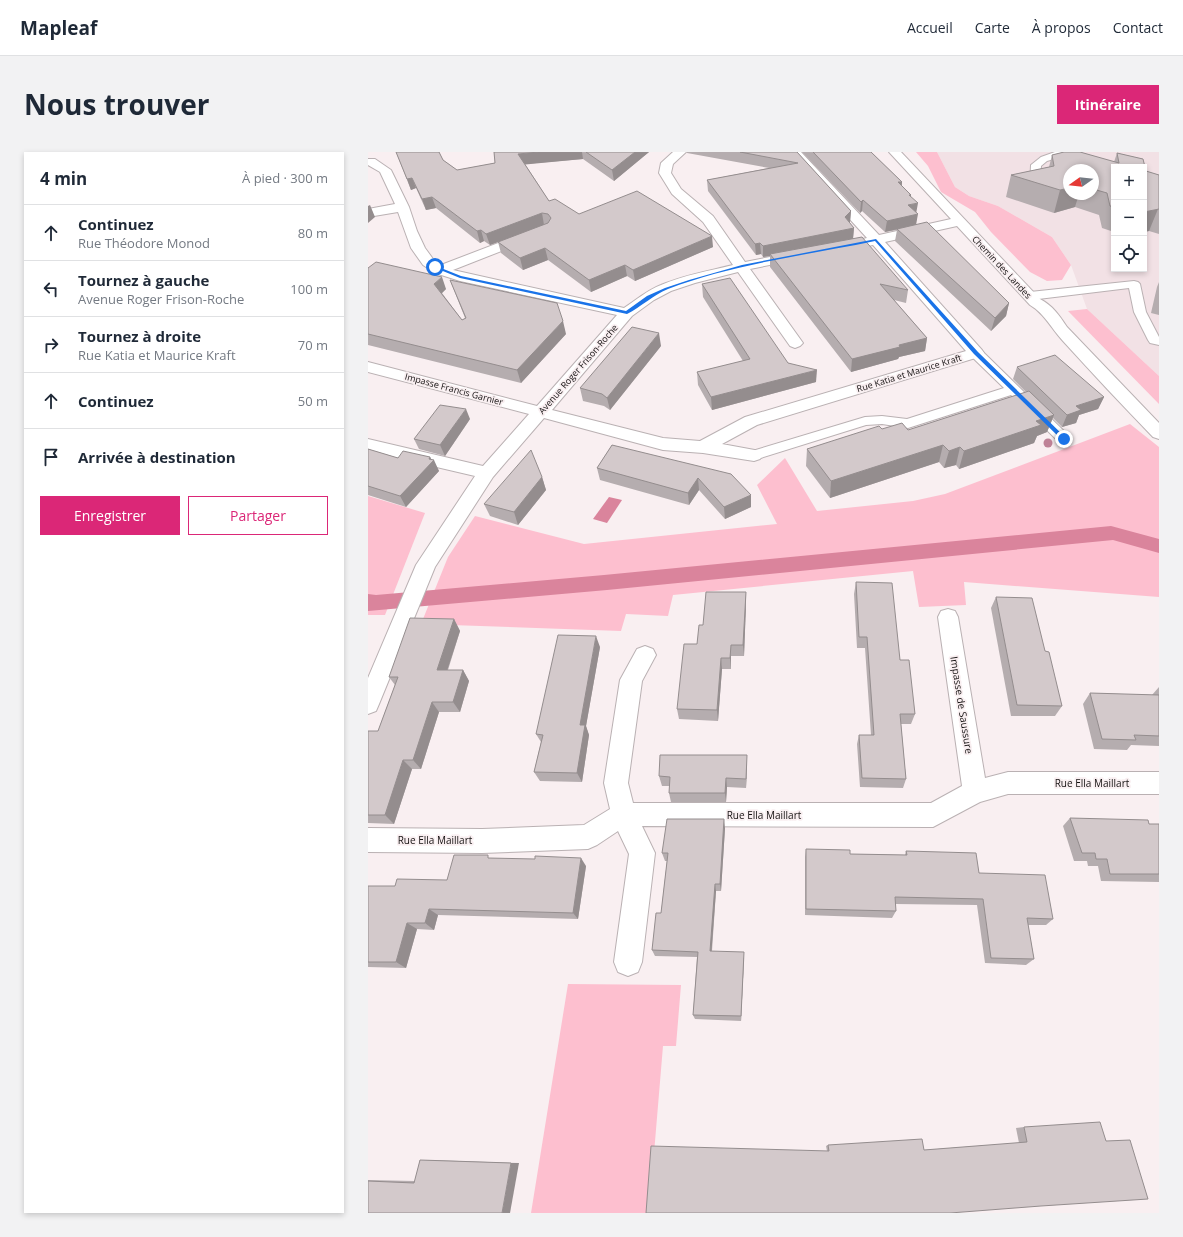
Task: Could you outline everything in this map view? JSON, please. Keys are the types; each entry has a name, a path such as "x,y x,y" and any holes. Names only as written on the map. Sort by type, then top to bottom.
{"street":[{"path":"680,152 667,163 665,172 676,191 708,219 795,343"},
{"name":"Rue Katia et Maurice Kraft","path":"703,447 751,421 976,353 876,240 796,154 789,152"},
{"name":"Chemin des Landes","path":"895,152 1035,302 1053,317 1061,330 1114,388 1159,433"},
{"path":"371,162 386,170 403,207 408,227 425,259 441,270 460,277 627,312"},
{"path":"368,213 403,207"},
{"path":"845,246 960,221"},
{"path":"441,270 538,232"},
{"name":"Avenue Roger Frison-Roche","path":"368,704 426,566 487,472 627,312 649,296 666,288 742,267 814,252"},
{"name":"Impasse Francis Garnier","path":"368,367 541,412"},
{"path":"541,412 663,444 703,447 754,455"},
{"path":"368,445 487,472"},
{"name":"Impasse de Saussure","path":"948,617 976,792"},
{"path":"628,962 642,853 623,814 616,783 631,680 645,655"},
{"name":"Rue Ella Maillart","path":"368,840 482,841 588,837 623,814 933,816 976,792 1008,782 1159,784"}],"lane":[{"path":"1035,185 1036,165 1044,159 1058,155 1060,152"},
{"path":"1044,159 1064,164"},
{"path":"1030,296 1134,284 1140,312 1154,340 1159,341"},
{"path":"976,353 1064,439"},
{"path":"754,455 865,421 882,420 908,424 1013,390"}],"shaded area":[{"path":"916,152 937,152 955,187 969,196 998,206 1052,237 1071,265 1062,280 1047,281 1030,272 991,232 975,212 941,192 928,166"},
{"path":"937,152 1159,152 1159,376 1087,309 1071,265 1052,237 998,206 969,196 955,187"},
{"path":"1087,309 1159,376 1159,404 1068,311"},
{"path":"1130,424 1159,447 1159,597 964,582 966,605 919,607 913,571 673,595 668,616 626,614 621,631 421,624 448,557 475,516 584,544 777,524 757,485 785,458 817,511 913,501 945,494"},
{"path":"368,496 425,513 385,615 368,615"},
{"path":"609,497 622,500 607,523 593,519"},
{"path":"1111,526 1159,539 1159,553 1113,540 607,590 368,611 368,594 376,595 604,575"},
{"path":"568,984 681,985 676,1046 663,1046 649,1213 531,1213"}],"building":[{"path":"396,152 439,152 443,160 457,170 495,163 494,152 539,152 518,154 549,201 555,199 579,214 637,191 712,236 633,270 625,265 589,280 545,248 520,258 498,242 548,223 551,218 548,214 542,213 486,234 481,230 477,231 432,197 422,199 412,178 407,179"},
{"path":"586,152 635,152 612,170"},
{"path":"740,152 797,152 851,211 845,217 854,228 763,246 760,243 755,244 707,180 798,163"},
{"path":"813,152 871,152 902,182 898,182 918,203 908,205 918,214 887,221 863,200 861,202"},
{"path":"1064,152 1080,152 1119,163 1117,153 1143,159 1144,164 1111,164 1111,206 1107,193 1099,191 1099,164 1063,164 1063,189 1060,190 1011,175 1054,166 1052,155"},
{"path":"1147,171 1159,175 1159,209 1147,211"},
{"path":"927,222 1009,303 995,318 897,229"},
{"path":"862,237 908,290 880,284 927,338 899,345 900,347 852,359 770,254"},
{"path":"376,262 442,277 434,284 462,320 466,318 450,280 557,303 563,321 517,370 368,334 368,268"},
{"path":"730,278 788,363 817,370 711,397 697,372 750,359 702,284"},
{"path":"632,327 659,333 607,398 602,394 580,388"},
{"path":"1055,355 1104,397 1076,406 1081,410 1067,415 1017,367"},
{"path":"1029,391 1054,415 1036,421 1041,425 964,451 960,447 949,451 943,445 831,481 807,449 879,426 882,429 902,423 908,430"},
{"path":"440,405 466,409 440,445 414,439"},
{"path":"612,445 731,474 751,495 724,507 698,478 688,493 597,468"},
{"path":"368,449 398,458 403,451 430,457 429,459 434,460 400,496 368,486"},
{"path":"531,450 542,477 514,512 484,504"},
{"path":"856,582 892,583 900,660 909,660 915,714 900,714 906,779 862,778 859,735 874,735 867,637 859,637"},
{"path":"706,592 746,592 743,645 731,645 730,658 721,658 717,710 677,709 684,644 697,644 699,625 703,625"},
{"path":"996,597 1032,598 1045,651 1049,652 1062,706 1017,705"},
{"path":"410,618 454,619 437,670 463,670 453,702 432,702 413,760 403,760 385,815 368,815 368,731 378,731 398,677 389,677"},
{"path":"558,635 596,636 580,725 585,725 577,773 534,772 543,735 536,734"},
{"path":"1090,693 1159,695 1159,736 1134,735 1136,740 1102,739"},
{"path":"660,755 747,755 746,779 726,778 725,793 669,793 670,777 659,776"},
{"path":"1070,818 1148,820 1149,824 1159,824 1159,874 1110,874 1107,859 1096,859 1095,853 1082,853"},
{"path":"667,819 724,819 720,884 715,884 710,951 744,952 741,1016 693,1015 698,952 652,950 656,913 661,913 668,853 662,853"},
{"path":"806,849 850,850 850,854 907,855 906,851 976,853 979,873 1045,875 1053,919 1027,918 1034,959 991,958 983,899 895,897 896,911 806,909"},
{"path":"454,855 488,855 488,858 535,859 535,856 581,858 573,913 429,909 425,923 407,923 396,962 368,962 368,886 395,886 397,879 447,880"},
{"path":"1100,1122 1106,1141 1130,1140 1148,1199 950,1213 646,1213 651,1146 829,1151 828,1145 922,1139 924,1150 1027,1142 1024,1127"},
{"path":"420,1160 511,1163 502,1213 368,1213 368,1181 414,1183"}],"route":[{"path":"435,267 460,277 627,312 649,296 666,288 690,280 742,267 876,240 976,353 1064,439"}]}
